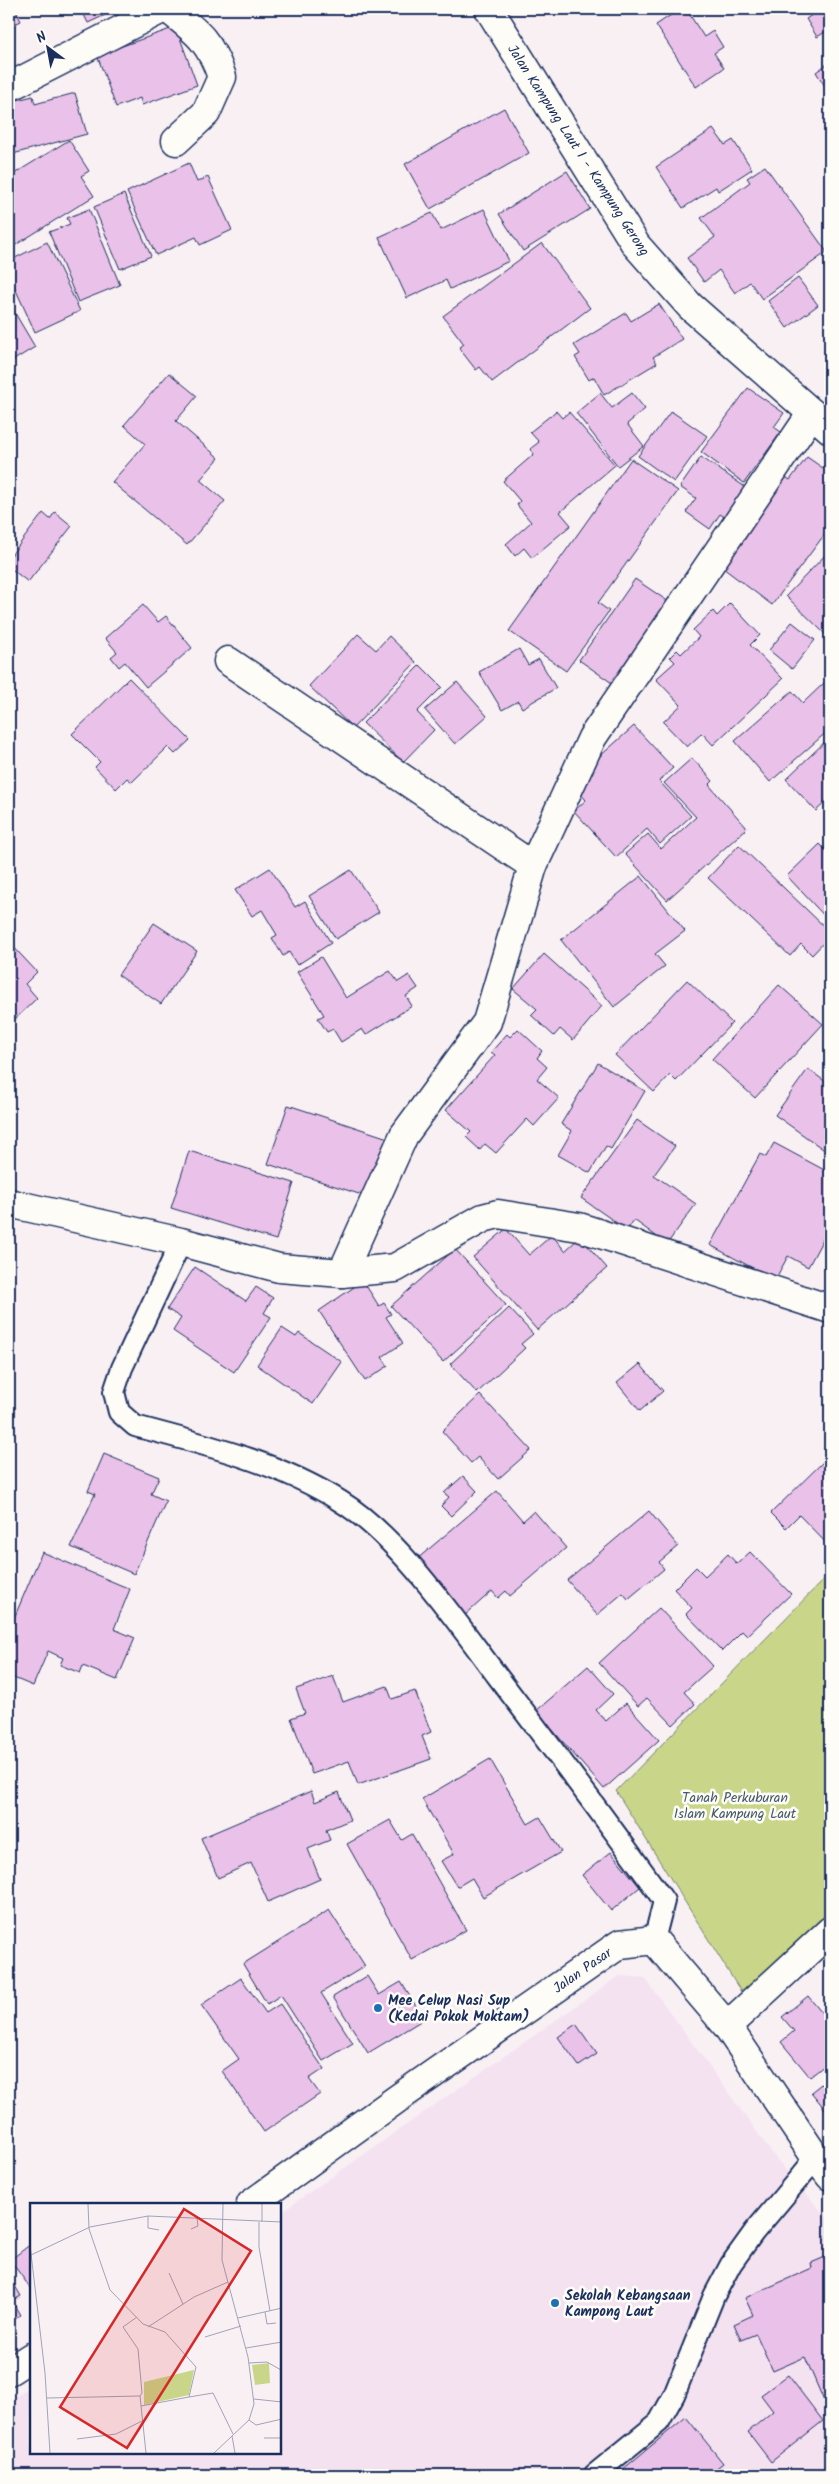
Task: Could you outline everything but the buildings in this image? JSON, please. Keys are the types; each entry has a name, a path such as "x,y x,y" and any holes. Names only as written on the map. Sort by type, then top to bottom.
{"street":[{"path":"9,87 162,9"},
{"path":"168,9 203,37 216,58 222,77 206,113 176,142"},
{"name":"Jalan Kampung Laut 1 - Kampung Gerong","path":"488,9 636,245 690,306 821,421"},
{"path":"342,1273 404,1135 487,1022 533,866 592,738 821,421"},
{"path":"228,661 533,866"},
{"path":"9,1203 181,1242 279,1268 342,1273 395,1268 470,1225 498,1214 579,1227 830,1309"},
{"path":"727,2026 830,1931"},
{"path":"654,1940 727,2026 823,2167"},
{"name":"Jalan Pasar","path":"252,2203 397,2099 620,1944 654,1940"},
{"path":"9,2372 30,2358"}],"lane":[{"path":"181,1242 122,1368 114,1392 119,1412 136,1426 261,1462 302,1479 342,1501 378,1530 461,1628 625,1845 664,1901 654,1940"},
{"path":"594,2475 647,2432 667,2410 714,2296 731,2264 754,2232 823,2167"}],"shaded area":[{"name":"Sekolah Kebangsaan Kampong Laut","path":"619,1976 645,1978 778,2161 830,2221 830,2475 9,2475 9,2402 30,2387 30,2454 281,2454 281,2212"}],"green space":[{"name":"Tanah Perkuburan Islam Kampung Laut","path":"830,1573 830,1917 743,1995 616,1791"}],"place":[{"name":"Mee Celup Nasi Sup (Kedai Pokok Moktam)","path":"378,2008"},
{"name":"Sekolah Kebangsaan Kampong Laut","path":"555,2303"}]}
